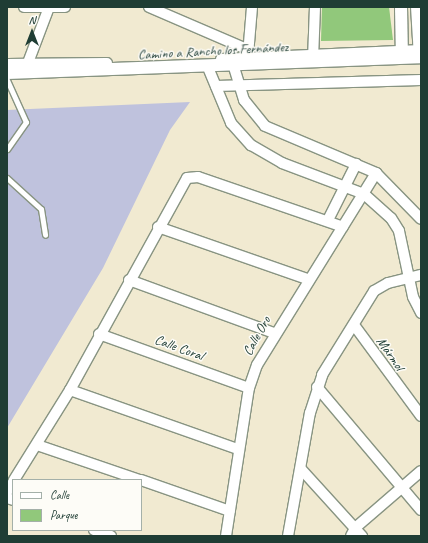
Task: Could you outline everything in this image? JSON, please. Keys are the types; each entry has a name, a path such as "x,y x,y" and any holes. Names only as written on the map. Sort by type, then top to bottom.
{"street":[{"path":"24,7 65,7"},
{"path":"149,7 248,57"},
{"path":"248,57 252,7"},
{"path":"313,57 315,7"},
{"path":"401,7 402,54"},
{"path":"27,67 48,8"},
{"path":"418,10 420,53"},
{"name":"Camino a Rancho los Fernández","path":"7,73 27,67 207,65 233,64 248,57 313,57 420,53"},
{"path":"7,64 27,67 248,57"},
{"path":"233,64 237,84 255,118 275,134 376,173 421,219"},
{"path":"207,65 231,122 251,145 282,163 346,185 364,194 391,218 399,231 409,278 421,313"},
{"path":"216,86 237,84 421,80"},
{"path":"328,220 356,164"},
{"name":"Calle Oro","path":"226,536 238,449 249,388 274,333 307,279 343,227 376,173"},
{"path":"15,479 70,390 179,188 192,176 328,220 343,227"},
{"path":"158,227 307,279"},
{"path":"288,536 317,387 374,291 421,275"},
{"path":"128,280 274,333"},
{"name":"Mármol","path":"354,325 421,416"},
{"name":"Calle Coral","path":"99,334 249,388"},
{"path":"317,387 421,510"},
{"path":"70,390 238,449"},
{"path":"37,445 137,479"},
{"path":"301,468 353,532 362,536"},
{"path":"353,532 421,471"},
{"path":"142,481 230,511"},
{"path":"97,531 111,536"}],"lane":[{"path":"7,80 26,122 7,148"},
{"path":"7,178 41,209 45,235"}],"shaded area":[{"path":"190,102 170,130 103,268 7,428 7,110"}],"green space":[{"path":"322,7 389,7 393,40 321,41"}]}
